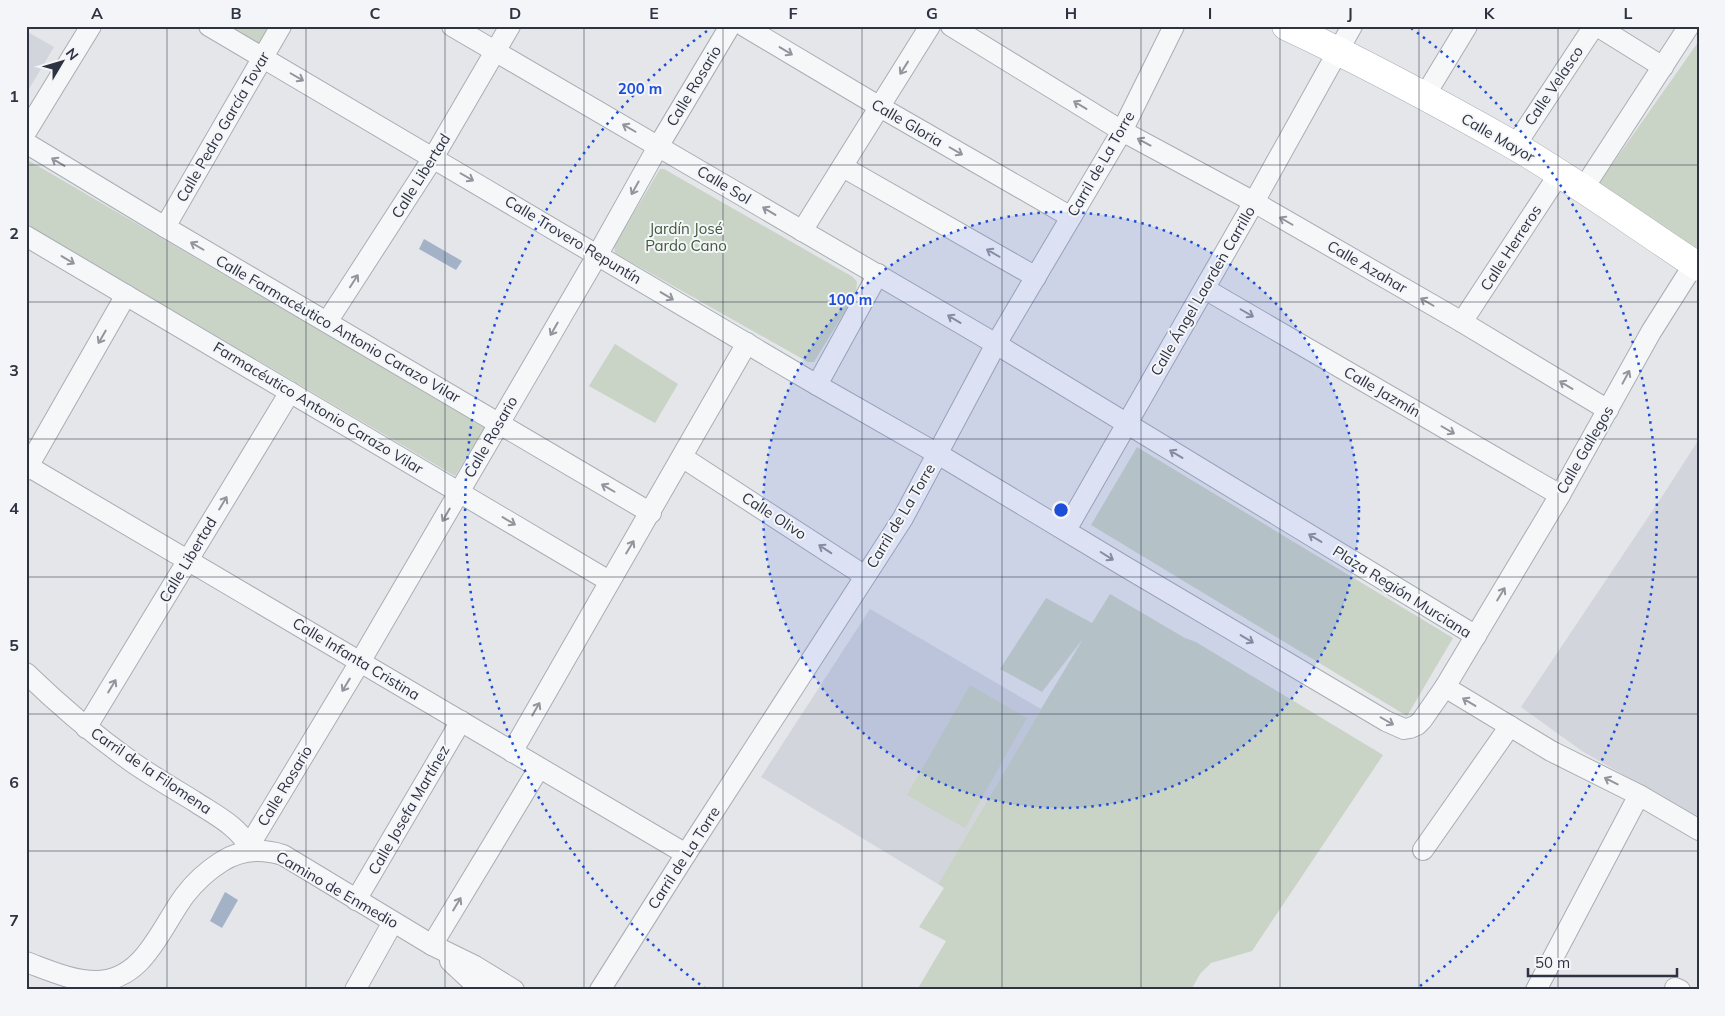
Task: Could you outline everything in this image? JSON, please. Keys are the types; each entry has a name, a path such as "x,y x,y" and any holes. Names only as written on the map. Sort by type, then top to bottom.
{"main road":[{"name":"Calle Mayor","path":"1286,26 1514,146 1583,189 1696,265"}],"street":[{"path":"26,132 91,26"},
{"name":"Calle Trovero Repuntín","path":"209,26 817,385 938,454"},
{"name":"Calle Pedro García Tovar","path":"165,227 281,26"},
{"name":"Calle Sol","path":"452,26 996,344"},
{"name":"Calle Libertad","path":"327,322 433,158 510,26"},
{"name":"Calle Rosario","path":"250,848 598,254 658,146 730,26"},
{"name":"Calle Gloria","path":"744,26 880,108 1071,217"},
{"path":"802,231 930,26"},
{"name":"Calle Azahar","path":"951,26 1122,131 1254,202 1462,322 1608,410"},
{"name":"Carril de La Torre","path":"600,990 903,518 996,344 1122,131 1174,26"},
{"name":"Calle Ángel Laorden Carrillo","path":"1066,530 1254,202 1352,26"},
{"path":"1424,97 1467,26"},
{"path":"1583,189 1689,26"},
{"path":"1590,28 1662,67"},
{"name":"Calle Velasco","path":"1514,146 1590,28"},
{"name":"Calle Farmacéutico Antonio Carazo Vilar","path":"26,143 650,513"},
{"path":"843,166 1036,277"},
{"name":"Calle Herreros","path":"1462,322 1559,174"},
{"name":"Farmacéutico Antonio Carazo Vilar","path":"26,236 609,581"},
{"name":"Calle Gallegos","path":"1476,636 1560,495 1651,332 1696,265"},
{"path":"817,385 878,274"},
{"name":"Calle Jazmín","path":"1204,289 1560,495"},
{"path":"27,467 126,295"},
{"path":"512,752 747,343"},
{"name":"Plaza Región Murciana","path":"938,454 1396,726 1410,728 1422,720 1476,636 996,344"},
{"name":"Calle Libertad","path":"86,728 290,392"},
{"name":"Calle Olivo","path":"682,457 865,576"},
{"name":"Calle Infanta Cristina","path":"27,467 686,854"},
{"name":"Carril de la Filomena","path":"26,673 51,698 86,728 132,762 233,826 250,848"},
{"path":"1444,687 1551,751 1639,795 1699,830"},
{"name":"Calle Josefa Martínez","path":"356,900 461,721"},
{"path":"1423,850 1510,726"},
{"path":"432,945 539,768"},
{"path":"1536,990 1639,795"},
{"name":"Camino de Enmedio","path":"26,962 77,979 97,981 114,978 128,971 141,961 185,895 197,881 228,857 250,848 283,855 432,945 475,966 514,990"},
{"path":"355,990 393,922"},
{"name":"Camino de Enmedio","path":"432,945 482,990"}],"shaded area":[{"path":"26,31 54,47 26,94"},
{"path":"1699,439 1699,818 1582,751 1521,707"},
{"path":"870,609 1041,709 938,884 761,777"}],"green space":[{"path":"229,26 276,26 264,47"},
{"path":"1699,41 1699,254 1597,186"},
{"path":"26,159 485,427 455,476 26,224"},
{"name":"Jardín José Pardo Cano","path":"660,169 664,169 853,277 857,282 856,293 814,362 808,362 615,253 614,246"},
{"path":"615,344 678,384 655,423 589,386"},
{"path":"1137,447 1453,638 1407,716 1091,525"},
{"path":"1110,594 1185,638 1196,642 1383,755 1252,951 1211,963 1200,974 1191,990 917,990 946,941 919,927 944,888 938,884 1083,639 1042,692 1000,669 1046,598 1092,623"},
{"path":"970,685 1027,718 965,828 907,795"}],"water":[{"path":"424,239 462,261 456,270 419,249"},
{"path":"225,892 238,900 222,928 210,921"}]}
